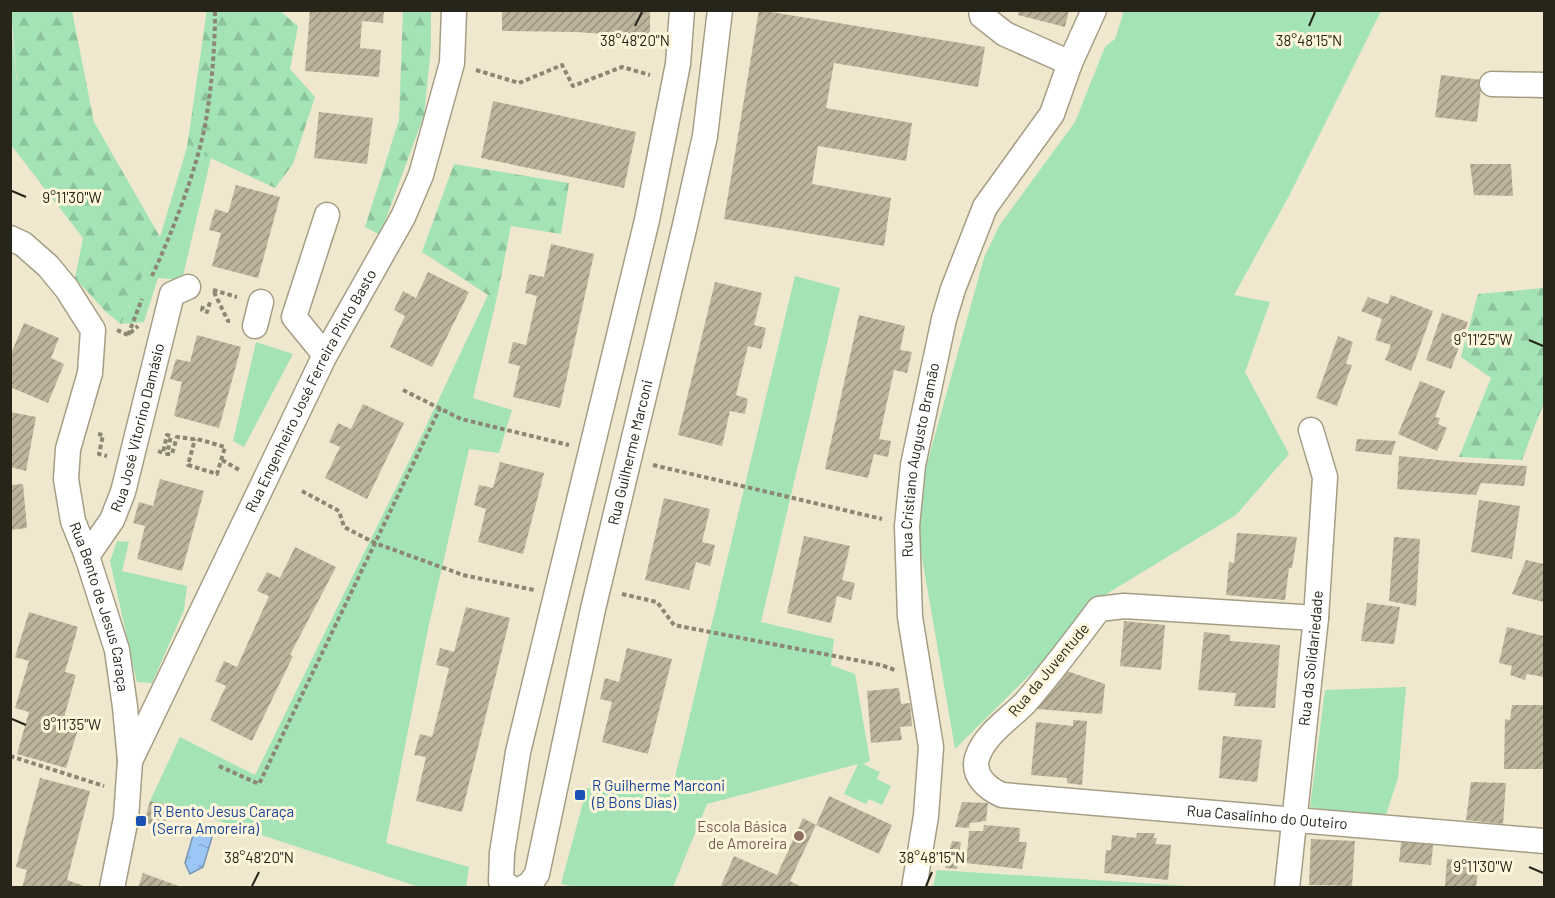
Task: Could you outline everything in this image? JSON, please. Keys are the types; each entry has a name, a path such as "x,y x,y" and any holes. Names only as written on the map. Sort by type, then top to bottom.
{"street":[{"name":"Rua Engenheiro José Ferreira Pinto Basto","path":"130,761 325,355 404,217 421,175 452,63 454,10"},
{"path":"511,888 501,881 502,853 518,752 647,220 678,64 682,10"},
{"name":"Rua Guilherme Marconi","path":"523,888 530,884 537,874 555,779 598,588 705,136 720,26 720,10"},
{"path":"981,10 982,16 1005,34 1070,63"},
{"name":"Rua Cristiano Augusto Bramão","path":"914,888 926,816 931,747 909,617 907,526 913,465 944,319 953,289 985,207 1052,114 1070,63 1094,10"},
{"path":"1492,84 1545,85"},
{"path":"325,355 294,317 327,215"},
{"path":"10,238 23,244 48,266 101,328"},
{"name":"Rua José Vitorino Damásio","path":"87,556 112,520 123,492 161,334 180,290"},
{"path":"255,326 261,302"},
{"name":"Rua Bento de Jesus Caraça","path":"101,328 68,448 66,478 73,521 87,556 117,650 130,761 126,818 112,888"},
{"name":"Rua da Solidariedade","path":"1287,888 1316,618 1325,477 1311,430"},
{"path":"591,450 629,460"},
{"name":"Rua da Juventude","path":"991,790 982,783 977,772 976,759 982,747 1024,703 1099,609 1124,606 1316,618"},
{"name":"Rua Casalinho do Outeiro","path":"991,790 1002,795 1545,841"}],"path":[{"path":"167,243 206,121 215,46 215,10"},
{"path":"452,63 519,82 562,65 573,86 622,67"},
{"path":"228,321 213,290 234,296"},
{"path":"101,328 128,335 137,326 161,334"},
{"path":"403,390 462,419 591,450"},
{"path":"219,766 259,784 440,408"},
{"path":"74,427 103,435 99,454 106,457 111,441 134,449"},
{"path":"161,434 158,451 163,453 167,435 171,436 167,454 172,454 177,437 195,439 225,447 217,474 188,465 195,439"},
{"path":"629,460 829,505 907,526"},
{"path":"302,491 339,511 344,527 375,543 463,574 556,596"},
{"path":"598,588 657,602 674,625 881,665 922,691"},
{"path":"10,756 128,794"}],"green space":[{"path":"11,10 72,11 94,122 160,237 121,324 106,312 75,278 83,238 11,145 11,81 17,81"},
{"path":"207,10 280,11 298,26 290,69 315,97 293,164 275,188 187,147"},
{"path":"403,11 431,11 431,47 424,115 380,235 365,227 399,120"},
{"path":"1124,11 1381,11 1289,196 1234,295 1270,302 1245,372 1289,454 1236,515 1082,609 1081,624 955,749 914,511 984,258 999,226 1075,122 1105,47 1115,39"},
{"path":"11,25 17,82 11,81"},
{"path":"187,147 211,158 182,280 158,278 144,322 121,324 160,237"},
{"path":"454,164 569,183 561,234 511,226 497,297 488,295 422,252"},
{"path":"795,276 840,288 761,622 834,639 831,665 855,674 870,761 863,764 880,772 877,779 891,786 882,805 869,799 866,804 844,794 858,764 707,804 673,887 581,888 561,884 587,788 671,794"},
{"path":"1544,288 1544,402 1522,460 1459,457 1491,378 1461,357 1478,294"},
{"path":"488,295 497,297 473,398 512,410 499,453 469,449 428,629 386,843 469,867 466,887 419,887 171,805 150,801 180,737 255,775"},
{"path":"256,342 293,354 244,447 233,441"},
{"path":"117,541 129,542 122,571 187,586 184,610 152,683 137,682 110,561"},
{"path":"1406,687 1398,778 1385,818 1310,807 1325,690"},
{"path":"937,870 1205,887 933,887"}],"water":[{"path":"203,823 213,834 203,867 190,874 185,863 194,832"}],"building":[{"path":"310,10 384,10 383,23 362,21 360,48 381,50 379,77 305,71"},
{"path":"502,10 650,10 650,37 576,32 502,31"},
{"path":"759,10 985,47 978,87 834,63 826,108 912,123 906,161 818,146 812,184 891,198 884,246 724,219"},
{"path":"1019,10 1069,10 1065,27 1018,15"},
{"path":"1441,75 1482,80 1477,122 1435,117"},
{"path":"493,101 636,132 624,188 481,158"},
{"path":"319,112 373,118 367,164 314,158"},
{"path":"1470,164 1511,164 1513,196 1474,195"},
{"path":"236,185 280,197 258,278 212,266 221,233 209,230 215,209 228,213"},
{"path":"551,244 594,254 560,408 513,397 520,366 508,363 513,342 526,345 537,296 525,293 529,274 544,277"},
{"path":"428,272 469,292 432,367 390,347 405,316 394,310 403,291 416,298"},
{"path":"715,282 762,293 754,325 766,328 761,349 748,346 736,395 748,399 745,414 730,411 722,446 678,435"},
{"path":"1391,295 1433,311 1411,371 1385,360 1391,345 1375,340 1382,319 1361,311 1368,297 1388,304"},
{"path":"1442,313 1468,322 1451,369 1426,360"},
{"path":"859,315 905,326 900,350 912,352 907,373 894,370 879,439 891,441 888,457 874,454 868,478 825,469"},
{"path":"24,323 59,338 51,358 64,364 48,403 10,387 10,356"},
{"path":"197,335 241,347 219,428 174,416 182,382 170,379 176,359 190,362"},
{"path":"1338,336 1353,342 1346,364 1352,365 1337,406 1316,398"},
{"path":"1420,381 1445,391 1435,417 1440,418 1438,424 1447,428 1437,451 1398,434"},
{"path":"363,404 404,423 367,499 325,478 340,447 329,442 338,423 351,429"},
{"path":"10,412 36,417 26,471 10,467"},
{"path":"1357,439 1396,441 1391,455 1355,451"},
{"path":"1399,456 1527,466 1524,486 1481,483 1476,495 1397,489"},
{"path":"500,462 544,473 523,554 478,542 486,509 474,505 479,485 493,488"},
{"path":"160,479 204,491 182,571 137,559 145,526 133,523 139,502 153,506"},
{"path":"23,484 27,528 10,530 10,485"},
{"path":"664,498 710,509 702,542 715,545 710,566 696,562 689,590 645,580"},
{"path":"1479,500 1520,506 1512,559 1471,552"},
{"path":"1237,533 1297,537 1292,568 1289,568 1285,600 1226,595 1229,562 1234,563"},
{"path":"804,536 850,546 842,580 855,583 851,600 837,596 831,623 787,613"},
{"path":"1394,537 1420,539 1416,606 1389,601"},
{"path":"295,547 336,567 290,655 293,656 252,741 210,720 226,686 215,681 224,661 237,667 269,596 257,591 267,572 280,578"},
{"path":"1526,560 1544,564 1544,602 1512,594"},
{"path":"1367,603 1400,607 1394,644 1361,641"},
{"path":"466,607 510,618 462,812 416,801 426,757 414,755 420,734 432,737 449,668 436,665 440,648 454,652"},
{"path":"29,612 78,627 65,672 76,675 63,721 79,726 66,768 17,754 29,712 15,708 29,661 15,657"},
{"path":"1124,621 1165,625 1161,670 1120,666"},
{"path":"1507,627 1544,636 1544,677 1527,674 1525,680 1510,675 1512,666 1499,663"},
{"path":"1204,632 1230,635 1230,641 1280,645 1275,708 1234,706 1236,693 1198,690"},
{"path":"627,648 672,659 648,754 602,742 612,702 600,699 605,678 619,682"},
{"path":"1064,670 1105,684 1102,714 1036,709"},
{"path":"899,688 901,704 910,703 912,726 900,727 902,740 871,743 867,691"},
{"path":"1512,705 1544,705 1544,769 1504,769 1505,719 1510,720"},
{"path":"1073,720 1087,721 1082,785 1067,783 1067,778 1031,775 1036,722 1073,726"},
{"path":"1223,736 1262,740 1257,782 1219,778"},
{"path":"40,778 90,791 67,880 84,886 84,888 22,888 27,870 16,867"},
{"path":"1471,782 1506,783 1503,824 1466,820"},
{"path":"829,796 892,825 879,854 816,825"},
{"path":"150,801 171,805 164,828 144,822"},
{"path":"962,802 988,803 986,821 970,823 969,828 955,827"},
{"path":"803,818 816,825 790,881 803,888 720,888 734,856 777,875"},
{"path":"984,825 1020,828 1019,842 1027,842 1022,869 965,863 964,854 967,854 969,831 983,831"},
{"path":"1137,833 1155,833 1153,838 1157,838 1155,844 1171,845 1168,880 1104,873 1106,850 1111,850 1112,835 1136,838"},
{"path":"1402,834 1434,838 1431,865 1399,862"},
{"path":"1311,839 1355,841 1352,886 1309,885"},
{"path":"952,841 961,842 957,869 945,868"},
{"path":"1447,859 1479,862 1476,888 1445,886"},
{"path":"143,873 181,887 181,888 138,888"}],"place":[{"name":"R Guilherme Marconi (B Bons Dias)","path":"580,795"},
{"name":"R Bento Jesus Caraça (Serra Amoreira)","path":"141,821"},
{"name":"Escola Básica de Amoreira","path":"799,836"}]}
